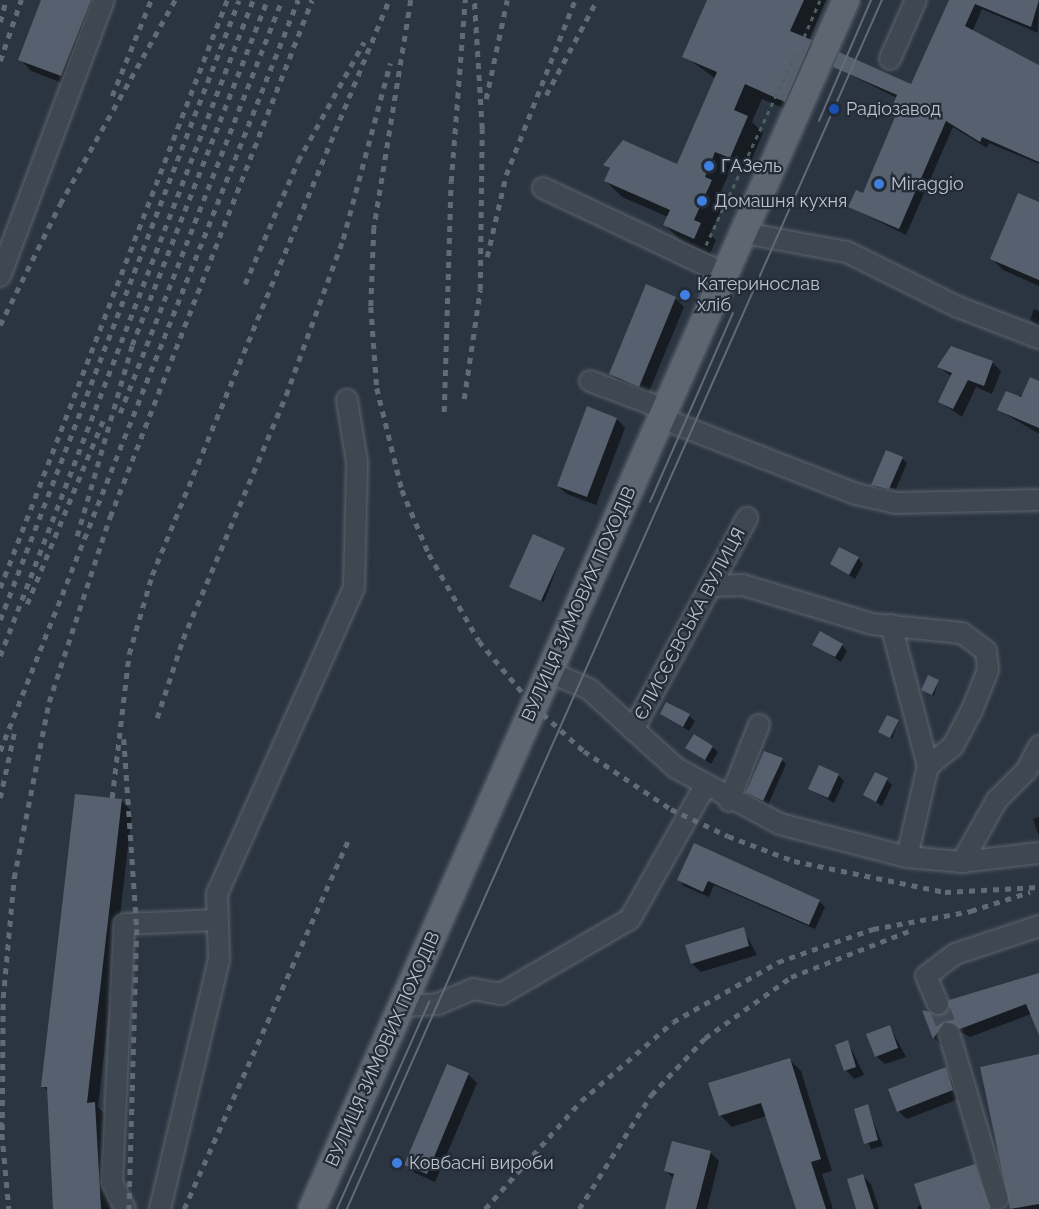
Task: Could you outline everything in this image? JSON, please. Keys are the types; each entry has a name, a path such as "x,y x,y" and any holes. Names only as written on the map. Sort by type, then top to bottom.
{"main road":[{"name":"ВУЛИЦЯ ЗИМОВИХ ПОХОДІВ","path":"312,1209 846,0"}],"street":[{"path":"0,276 104,0"},
{"path":"890,59 916,0"},
{"path":"543,188 725,274"},
{"path":"744,233 847,252 958,307 1039,338"},
{"path":"590,381 856,494 896,503 1039,500"},
{"path":"160,1209 219,960 217,894 354,588 357,462 347,400"},
{"name":"ЄЛИСЄЄВСЬКА ВУЛИЦЯ","path":"633,730 713,586 747,518"},
{"path":"713,586 743,585 891,625 962,633 986,651 988,670 972,710 953,746 928,766"},
{"path":"891,625 928,766 907,857"},
{"path":"549,672 589,689 633,730 705,786 729,801 832,842 907,857 962,862 1039,852"},
{"path":"729,801 759,725"},
{"path":"962,862 997,800 1033,768 1039,746"},
{"path":"402,1006 438,1004 473,989 501,994 630,919 705,786"},
{"path":"125,1209 112,1182 124,924 218,920"},
{"path":"938,1004 926,976 955,954 1039,926"},
{"path":"949,1033 998,1199"}],"path":[{"path":"804,37 820,0"},
{"path":"699,260 797,51"}],"building":[{"path":"41,0 91,0 61,76 18,60"},
{"path":"707,0 804,0 790,31 812,40 785,102 745,84 734,110 748,116 730,158 715,152 705,177 712,180 694,220 701,223 694,239 663,225 670,210 604,181 610,168 603,165 623,140 677,164 717,72 682,57"},
{"path":"949,0 1039,0 1031,27 975,4 965,26 1039,65 1039,162 982,137 980,142 946,121 899,229 848,207 856,190 863,193 895,117 889,114 897,95 833,67 839,52 911,84"},
{"path":"1018,193 1039,202 1039,280 990,259"},
{"path":"646,284 676,297 639,387 609,374"},
{"path":"951,346 993,361 984,386 968,380 953,409 938,402 952,373 937,367"},
{"path":"1030,377 1039,381 1039,428 997,410 1006,391 1021,397"},
{"path":"587,406 617,418 587,497 557,486"},
{"path":"886,450 903,457 889,489 871,485"},
{"path":"533,534 565,548 541,601 509,587"},
{"path":"839,547 859,557 849,575 830,564"},
{"path":"820,631 843,644 835,657 812,645"},
{"path":"928,675 939,680 932,695 921,690"},
{"path":"666,702 690,714 683,727 660,714"},
{"path":"887,715 899,720 890,738 878,732"},
{"path":"694,734 713,746 705,760 685,748"},
{"path":"764,751 783,758 763,801 746,792"},
{"path":"819,765 839,774 828,798 808,789"},
{"path":"875,772 888,778 876,802 863,795"},
{"path":"75,794 122,799 87,1103 95,1102 101,1209 53,1209 47,1087 41,1087"},
{"path":"694,843 820,900 809,925 708,881 703,892 677,880"},
{"path":"744,927 749,946 691,964 685,945"},
{"path":"1039,973 1039,1035 1026,1004 960,1029 945,1022 933,1039 922,1010 942,1015 949,1000"},
{"path":"890,1025 898,1048 875,1057 866,1034"},
{"path":"848,1040 856,1067 844,1071 835,1045"},
{"path":"1039,1054 1039,1204 1010,1209 980,1067"},
{"path":"790,1058 821,1159 811,1162 826,1209 796,1209 761,1103 719,1116 708,1083"},
{"path":"447,1064 469,1073 427,1174 404,1165"},
{"path":"946,1067 953,1090 897,1112 888,1089"},
{"path":"868,1104 878,1140 864,1144 854,1109"},
{"path":"672,1141 711,1151 696,1209 665,1209 674,1174 664,1171"},
{"path":"975,1164 991,1209 922,1209 914,1184"},
{"path":"863,1174 874,1209 856,1209 847,1179"}],"tunnel":[{"path":"938,1004 949,1033"}],"tram line":[{"path":"819,121 871,0"},
{"path":"347,1209 882,0"},
{"path":"650,502 733,313"},
{"path":"337,1209 429,1002"}],"railway":[{"path":"0,22 6,0"},
{"path":"0,61 21,0"},
{"path":"112,96 151,0"},
{"path":"0,325 60,204 175,0"},
{"path":"0,588 227,0"},
{"path":"0,620 239,0"},
{"path":"0,656 253,0"},
{"path":"77,536 132,345 267,0"},
{"path":"120,413 282,0"},
{"path":"0,751 298,0"},
{"path":"2,1130 3,998 14,878 49,702 110,517 312,0"},
{"path":"112,798 129,654 152,575 389,0"},
{"path":"411,0 374,228 371,307 377,388 402,490 429,554 479,641 534,706 584,751 671,809 728,836 794,861 945,892 1039,887"},
{"path":"444,412 451,182 465,0"},
{"path":"464,399 480,290 482,129 474,0"},
{"path":"486,99 507,0"},
{"path":"487,257 506,175 575,0"},
{"path":"546,95 597,0"},
{"path":"245,284 298,161 364,42"},
{"path":"157,718 183,639 286,395 343,239 390,63"},
{"path":"27,604 104,418"},
{"path":"0,798 14,734"},
{"path":"124,739 137,929 129,1209"},
{"path":"184,1209 349,838"},
{"path":"485,1209 581,1101 673,1022 778,962 873,929 971,911 1030,892"},
{"path":"579,1209 651,1095 705,1038 791,977 914,929"},
{"path":"1,1122 9,1209"}],"place":[{"name":"Радіозавод","path":"834,109"},
{"name":"ГАЗель","path":"709,166"},
{"name":"Miraggio","path":"879,184"},
{"name":"Домашня кухня","path":"702,201"},
{"name":"Катеринослав хліб","path":"685,295"},
{"name":"Ковбасні вироби","path":"397,1163"}]}
